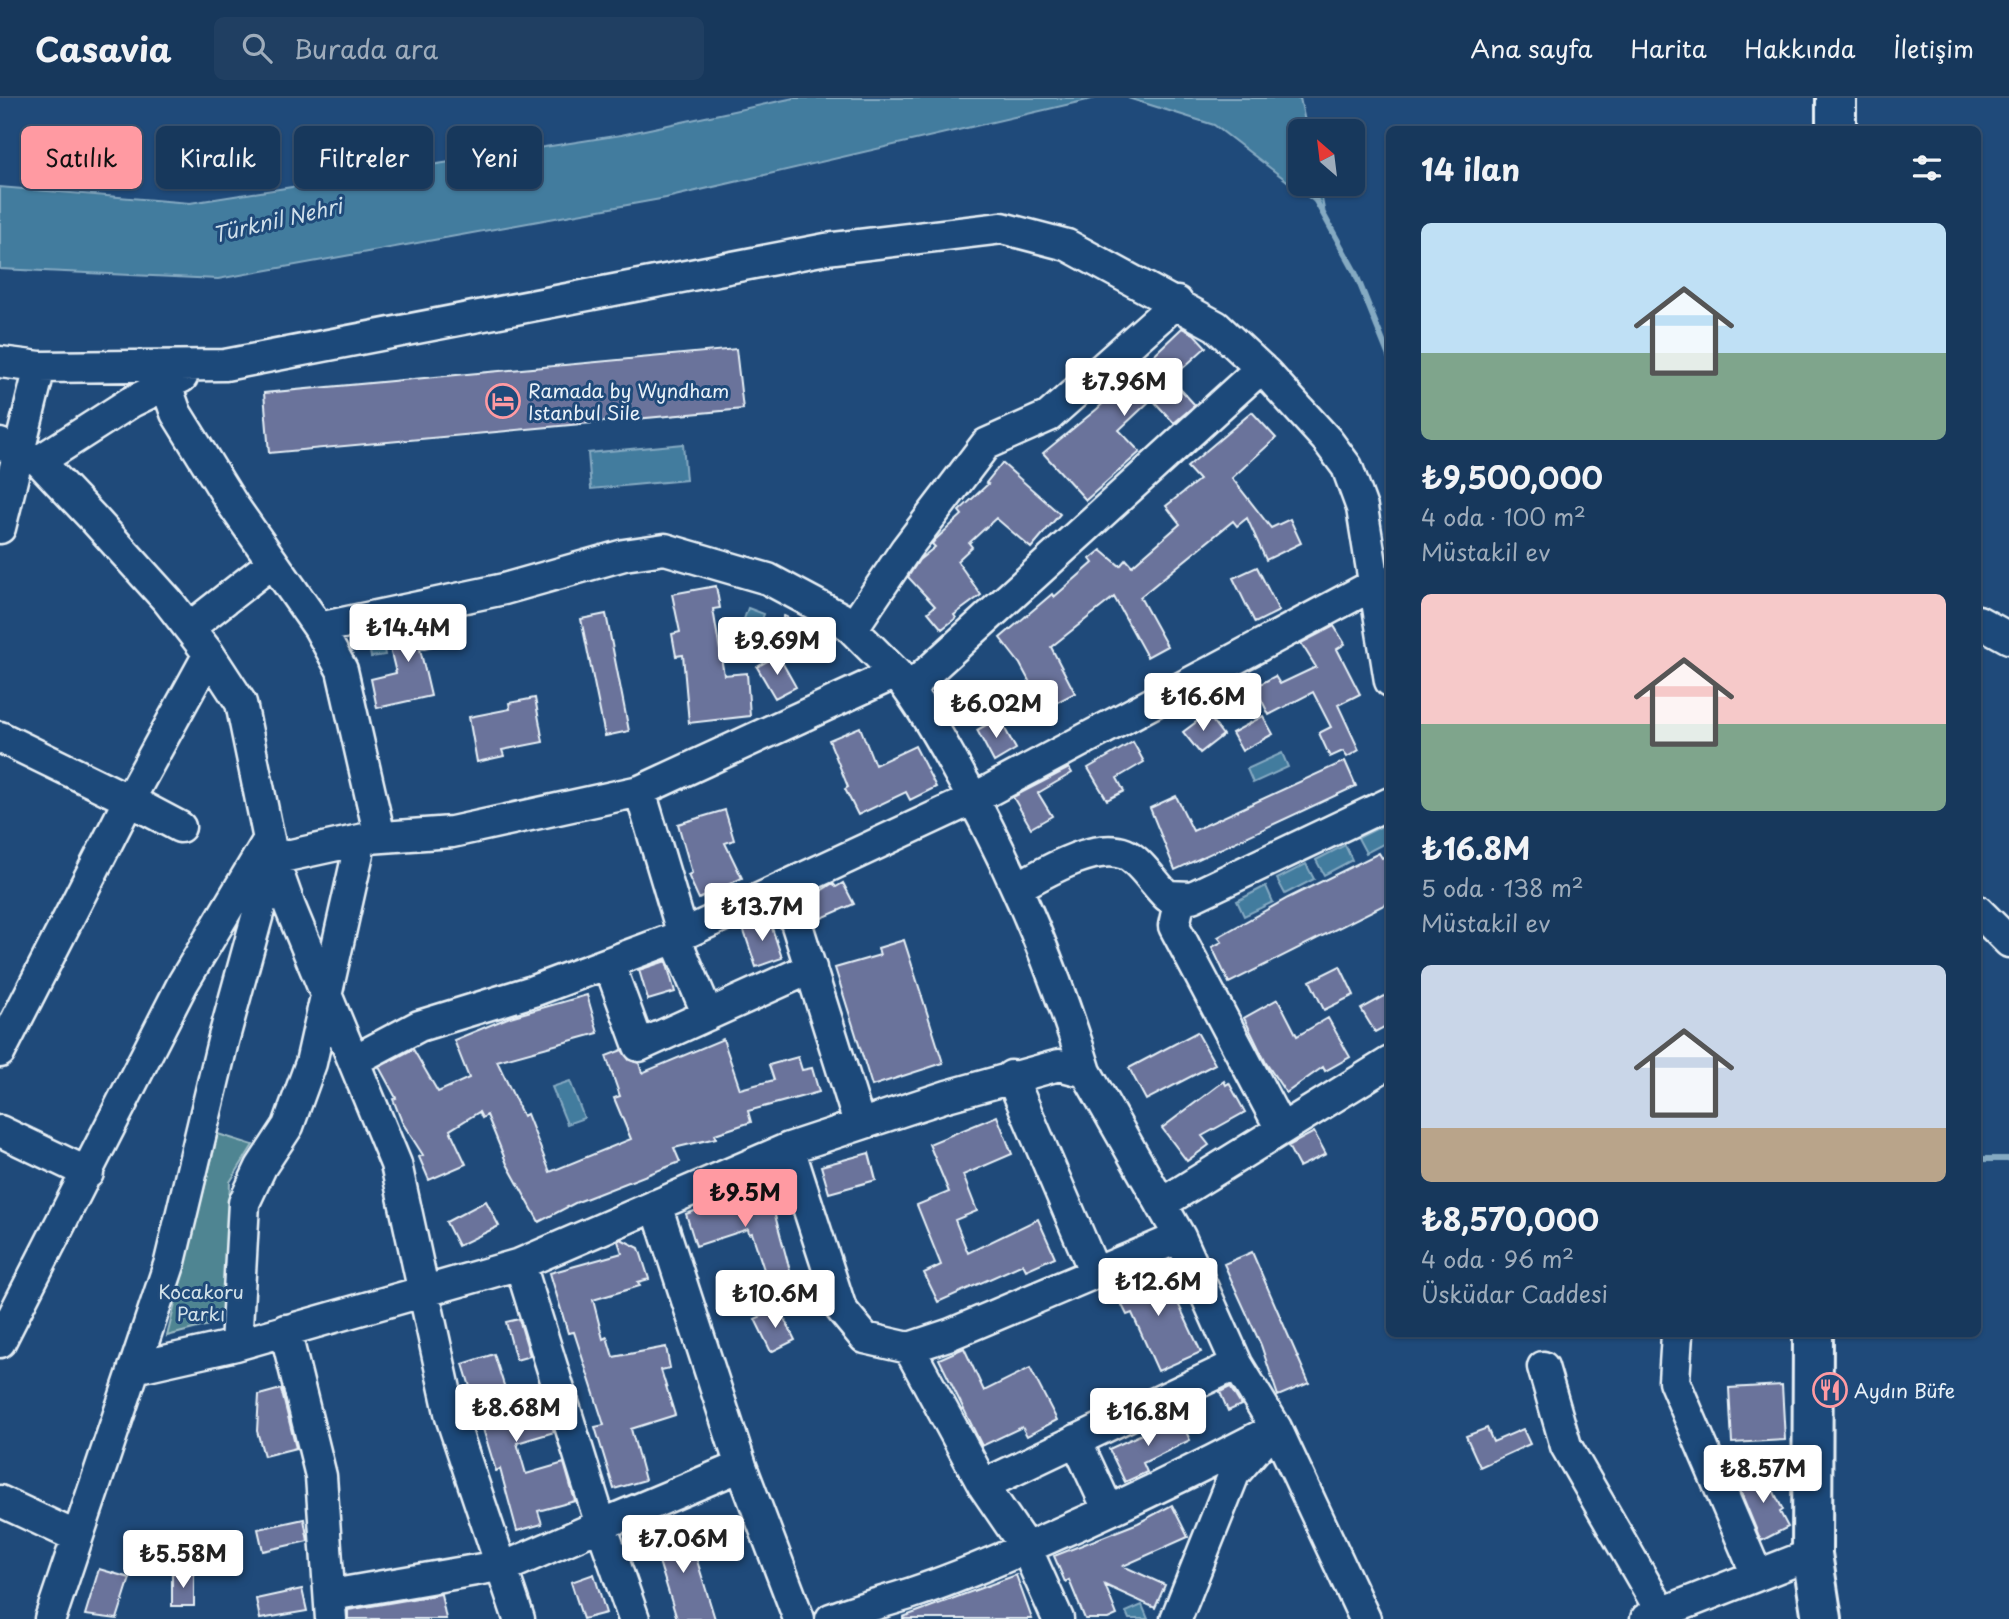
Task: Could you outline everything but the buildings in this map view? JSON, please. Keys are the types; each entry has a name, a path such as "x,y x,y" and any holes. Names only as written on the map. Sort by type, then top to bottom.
{"main road":[{"path":"1836,98 1836,126"},
{"path":"1813,1337 1812,1554 1822,1619"}],"street":[{"path":"0,362 40,367 225,365 826,250 1002,228 1067,245 1177,302 1216,326 1261,368 1327,440 1347,467 1362,508 1386,655"},
{"path":"852,629 906,549 986,444 1049,416 1177,302"},
{"path":"20,452 131,402 204,365"},
{"path":"0,528 40,367"},
{"path":"271,849 452,832 640,791 902,681 1261,368"},
{"path":"166,384 176,413 319,628 342,670 371,839 325,993 315,1043 288,1126 261,1167 244,1203 236,1345"},
{"path":"20,452 150,580 209,653 241,703 271,849 325,993 351,1050 396,1164 451,1417 519,1619"},
{"path":"319,628 504,589 624,555 665,549 768,579 841,618 921,704 973,799 1018,887 1057,978 1086,1072 1180,1237 1237,1364 1276,1427 1365,1619"},
{"path":"190,628 273,562"},
{"path":"315,1043 351,1050 609,964 679,937 973,799 1375,584"},
{"path":"1981,623 2009,638"},
{"path":"0,1052 129,800 209,653"},
{"path":"0,737 180,827"},
{"path":"640,791 679,937 708,1015"},
{"path":"1018,887 1078,857 1107,852 1126,854 1167,896 1192,897 1386,805"},
{"path":"0,1342 183,983 271,849"},
{"path":"50,1619 75,1536 170,1262 271,849"},
{"path":"785,887 859,1123"},
{"path":"1180,898 1174,926 1281,1129"},
{"path":"1981,914 2009,942"},
{"path":"609,964 639,1046 811,968"},
{"path":"1161,1204 1386,1064"},
{"path":"134,1368 236,1345 520,1264 789,1148 859,1123 1012,1076 1059,1065 1086,1072"},
{"path":"1012,1076 1095,1273"},
{"path":"0,1131 88,1173"},
{"path":"789,1148 841,1309 865,1338 909,1348 951,1334 1180,1237"},
{"path":"656,1205 741,1466 799,1619"},
{"path":"520,1264 601,1525 634,1619"},
{"path":"285,1331 321,1476 331,1607 500,1568 741,1466"},
{"path":"1677,1337 1674,1381 1757,1575"},
{"path":"909,1348 983,1485 1026,1548 1058,1619"},
{"path":"983,1485 1237,1364"},
{"path":"1543,1367 1566,1446 1654,1616 1812,1554"},
{"path":"831,1619 865,1605 913,1593 1026,1548 1108,1509 1158,1489 1276,1427"},
{"path":"1176,1619 1234,1474 1276,1427"},
{"path":"1076,1440 1108,1509"},
{"path":"0,1501 75,1536"}],"green space":[{"name":"Kocakoru Parkı","path":"218,1134 253,1145 230,1182 224,1321 167,1336"}],"water":[{"name":"Türknil Nehri","path":"794,98 1096,98 666,198 218,279 0,269 0,187 190,203 294,187 294,189 433,189 433,165 447,162 447,189 542,189 542,147 621,135"},
{"path":"1128,98 1300,98 1304,119 1288,119 1288,182 1214,125"},
{"path":"1307,196 1321,196 1324,209"},
{"path":"683,444 686,480 591,489 588,453"},
{"path":"748,608 764,614 752,647 736,641"},
{"path":"380,627 385,655 371,657 366,630"},
{"path":"1282,753 1288,767 1253,783 1247,769"},
{"path":"1386,824 1386,843 1366,853 1358,838"},
{"path":"1345,845 1352,860 1324,875 1316,860"},
{"path":"1306,864 1314,879 1285,894 1277,879"},
{"path":"1266,886 1273,902 1244,916 1237,901"},
{"path":"570,1081 584,1118 567,1124 552,1087"},
{"path":"1142,1605 1148,1619 1129,1619 1126,1612"}],"waterway":[{"path":"1315,199 1355,272 1386,349"},
{"path":"1981,1159 2009,1159"}],"place":[{"name":"Ramada by Wyndham Istanbul Sile","path":"503,401"},
{"name":"Aydın Büfe","path":"1830,1390"}]}
